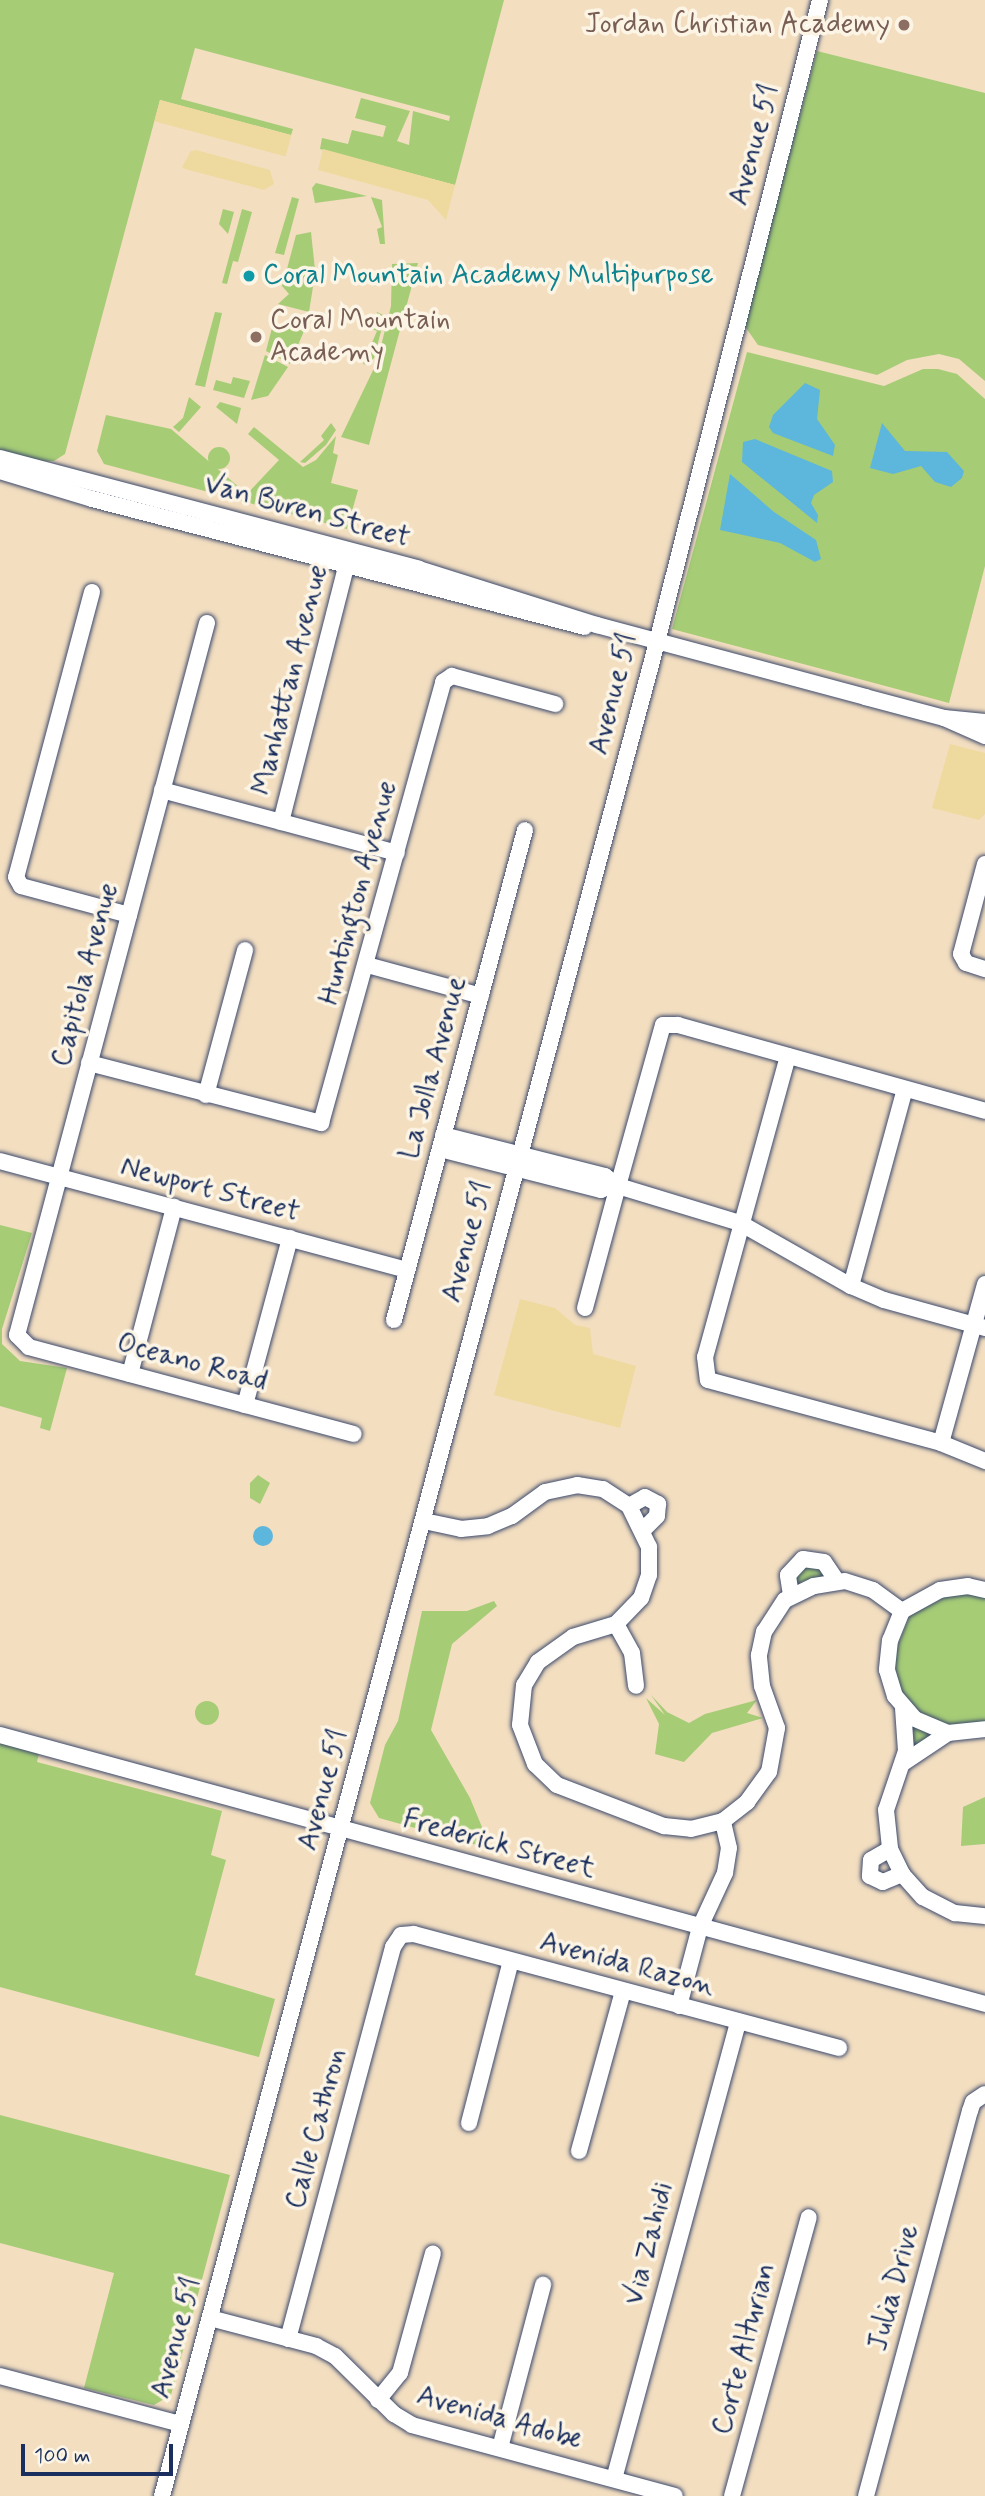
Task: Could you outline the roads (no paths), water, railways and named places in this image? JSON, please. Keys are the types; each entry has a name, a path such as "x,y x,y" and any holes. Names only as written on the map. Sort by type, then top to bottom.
{"street":[{"name":"Avenue 51","path":"162,2496 424,1521 820,0"},
{"name":"Van Buren Street","path":"0,458 146,495 349,559"},
{"path":"71,469 134,485 146,495"},
{"name":"Van Buren Street","path":"0,471 583,617 597,625 944,718 985,736"},
{"name":"Manhattan Avenue","path":"281,822 349,559"},
{"path":"92,592 16,877 21,886 129,915"},
{"name":"Capitola Avenue","path":"18,1341 59,1176 207,623"},
{"name":"Huntington Avenue","path":"206,1095 321,1123 447,677 555,704"},
{"name":"Van Buren Street","path":"944,718 959,716 985,722"},
{"path":"162,790 397,853"},
{"name":"La Jolla Avenue","path":"394,1320 525,830"},
{"path":"985,864 962,960 985,969"},
{"path":"89,1063 206,1095 245,950"},
{"path":"367,965 481,996"},
{"path":"584,1308 615,1185 663,1025 678,1025 985,1111"},
{"path":"788,1056 705,1357 708,1380 941,1443 985,1461"},
{"path":"851,1286 905,1089"},
{"path":"441,1142 517,1162 605,1176 615,1185 740,1223 851,1286 979,1327"},
{"name":"Newport Street","path":"0,1161 407,1270"},
{"path":"130,1374 174,1207"},
{"path":"245,1405 290,1238"},
{"path":"941,1443 979,1327 985,1284"},
{"name":"Oceano Road","path":"18,1341 354,1434"},
{"path":"424,1521 461,1529 488,1526 512,1516 545,1492 577,1485 603,1489 629,1506 644,1529 650,1562 645,1587 636,1606 616,1624 559,1643 529,1673 519,1713 522,1737 531,1757 548,1778 567,1792 610,1802 650,1822 691,1829 723,1821 747,1802 775,1758 777,1728 762,1686 759,1655 771,1619 791,1595 837,1581 873,1590 902,1611"},
{"path":"629,1506 645,1497 658,1504 657,1516 644,1529"},
{"path":"791,1595 788,1575 803,1559 824,1562 837,1581"},
{"path":"985,1590 968,1586 940,1590 902,1611 890,1640 887,1670 903,1708 908,1738 903,1763 886,1811 890,1849 902,1874 932,1903 964,1916 985,1916"},
{"path":"616,1624 632,1653 636,1686"},
{"path":"903,1708 948,1733"},
{"path":"903,1763 948,1733 985,1729"},
{"name":"Frederick Street","path":"0,1734 340,1830 985,2004"},
{"path":"679,2006 700,1927 729,1860 723,1821"},
{"path":"890,1849 871,1860 870,1876 879,1882 902,1874"},
{"name":"Avenida Razon","path":"401,1935 414,1934 839,2048"},
{"name":"Calle Cathron","path":"288,2339 393,1947 401,1935"},
{"path":"469,2123 511,1961"},
{"path":"579,2151 623,1991"},
{"name":"Via Zahidi","path":"614,2479 738,2022"},
{"name":"Julia Drive","path":"866,2496 970,2111 982,2095"},
{"name":"Corte Alturian","path":"732,2496 809,2217"},
{"path":"378,2400 400,2372 433,2253"},
{"path":"500,2448 543,2285"},
{"name":"Avenida Adobe","path":"210,2318 288,2339 335,2356 378,2400 412,2425 675,2496"},
{"path":"0,2376 181,2424"}],"water":[{"path":"805,383 820,390 817,419 835,445 833,456 773,433 769,427 773,415"},
{"path":"882,423 905,451 947,452 964,471 962,478 951,487 935,482 921,466 893,474 870,468"},
{"path":"755,439 832,471 833,482 814,495 811,503 818,515 817,523 742,462 743,442"},
{"path":"730,474 774,512 816,540 821,559 815,562 780,543 720,530"},
{"path":"263,1526 270,1529 273,1536 270,1543 263,1546 256,1543 253,1536 256,1529"}],"place":[{"name":"Jordan Christian Academy","path":"904,25"},
{"name":"Coral Mountain Academy Multipurpose","path":"249,276"},
{"name":"Coral Mountain Academy","path":"256,337"}]}
